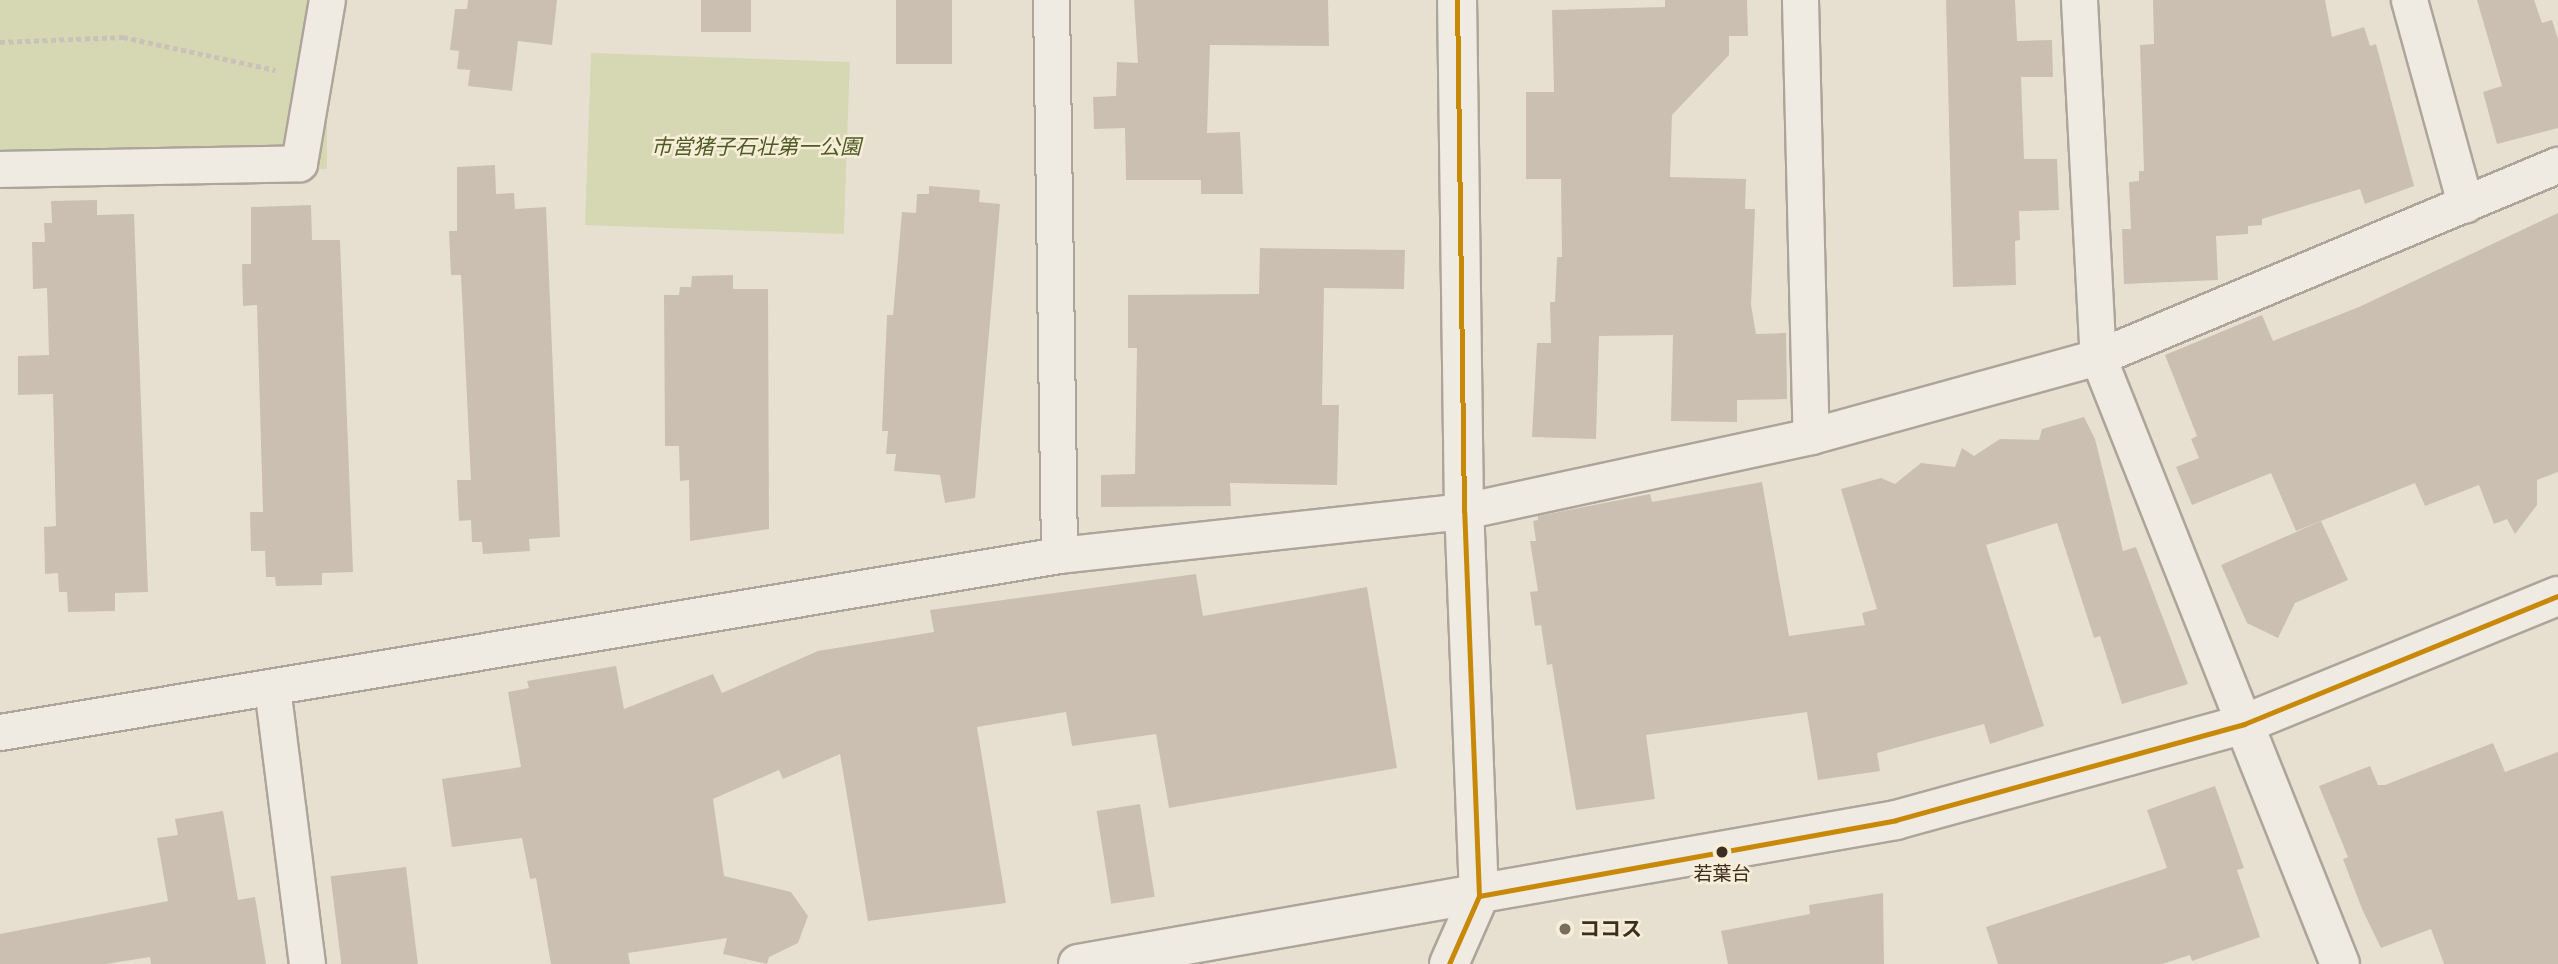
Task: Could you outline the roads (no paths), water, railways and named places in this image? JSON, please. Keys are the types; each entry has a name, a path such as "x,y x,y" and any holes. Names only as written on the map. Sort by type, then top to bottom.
{"street":[{"path":"0,169 299,163 327,0"},
{"path":"1051,0 1059,555"},
{"path":"1449,964 1479,896 1464,511 1457,0"},
{"path":"1800,0 1811,436"},
{"path":"2079,0 2098,357 2340,964"},
{"path":"2409,0 2465,204"},
{"path":"0,733 1059,555 1464,511 1811,436 2098,357 2558,165"},
{"path":"1078,964 1479,896 1896,820 2244,724 2558,596"},
{"path":"272,687 307,964"}],"place":[{"name":"若葉台","path":"1722,852"},
{"name":"ココス","path":"1565,929"}],"park label":[{"name":"市営猪子石壮第一公園","path":"756,147"}]}
